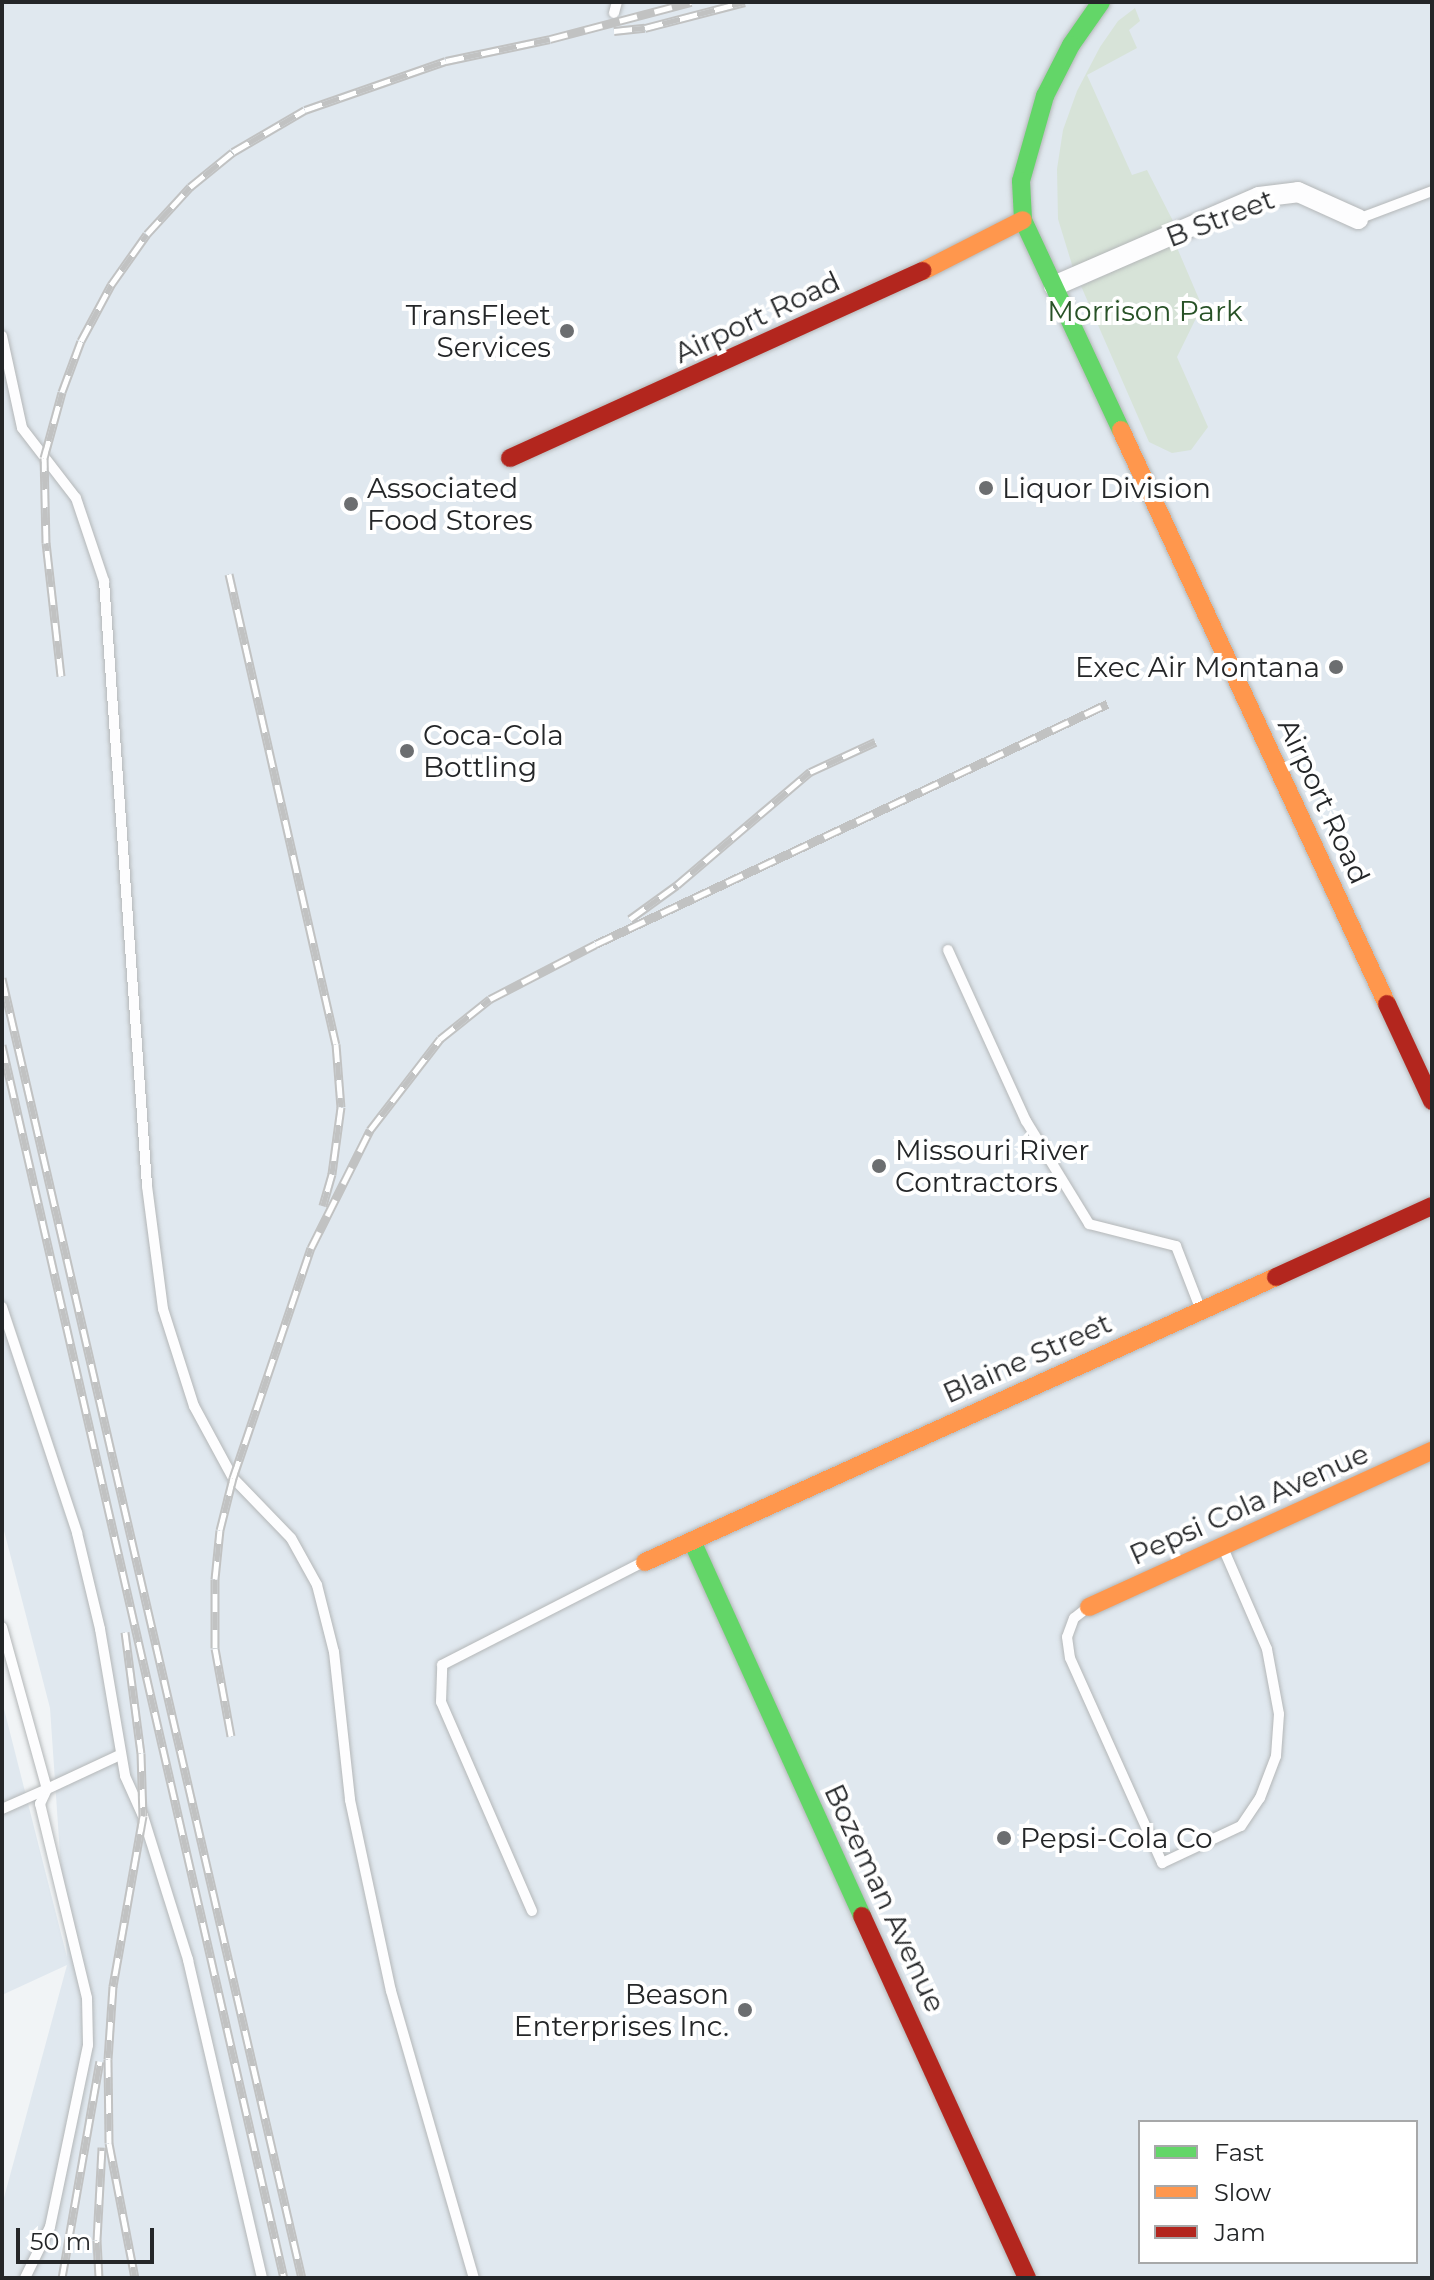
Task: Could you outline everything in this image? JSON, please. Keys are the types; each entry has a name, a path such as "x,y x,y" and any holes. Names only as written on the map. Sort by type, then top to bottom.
{"street":[{"name":"Airport Road","path":"1101,2 1071,45 1045,96 1021,181 1023,220 1432,1101"},
{"name":"B Street","path":"1054,286 1259,197 1298,192 1358,219"},
{"name":"Airport Road","path":"510,458 936,265 1023,220"},
{"name":"Blaine Street","path":"645,1562 1432,1206"},
{"name":"Pepsi Cola Avenue","path":"1089,1607 1432,1451"},
{"name":"Bozeman Avenue","path":"692,1541 1027,2278"}],"lane":[{"name":"B Street","path":"1358,219 1432,191"},
{"path":"2,336 22,428 76,498 104,581 147,1186 163,1309 194,1406 233,1478 291,1538 317,1585 334,1652 350,1800 391,1991 474,2278"},
{"path":"948,950 1026,1121 1089,1224 1176,1246 1201,1310"},
{"path":"2,1307 77,1533 100,1629 120,1755 188,1960 262,2278"},
{"path":"1089,1607 1074,1618 1067,1637 1070,1658 1162,1863 1241,1826 1260,1798 1276,1756 1279,1714 1267,1649 1222,1547"},
{"path":"532,1911 441,1702 442,1665 645,1562"},
{"path":"2,1627 47,1789 40,1804 87,1998 88,2045 50,2227 25,2278"},
{"path":"2,1809 120,1755"}],"shaded area":[{"path":"2,2 1432,2 1432,2278 2,2278 2,2205 67,1965 2,1995 2,1701 67,1957 50,1708 2,1523"}],"green space":[{"path":"1135,8 1140,21 1129,30 1137,48 1087,75 1132,175 1147,170 1174,223 1073,268 1058,219 1057,169 1063,130 1077,91 1100,47 1118,21"},
{"name":"Morrison Park","path":"1175,243 1202,306 1177,357 1208,427 1191,450 1172,453 1149,442 1081,286"}],"railway":[{"path":"61,676 46,543 44,458 62,392 81,341 111,285 147,234 190,187 233,152 305,110 446,61 550,39 691,2"},
{"path":"614,31 645,28 745,2"},
{"path":"229,574 336,1044 341,1107 332,1174 323,1206"},
{"path":"231,1736 215,1648 215,1579 220,1530 233,1478 311,1248 370,1130 440,1039 490,999 596,944 1107,704"},
{"path":"630,919 677,885 810,772 875,742"},
{"path":"2,978 302,2278"},
{"path":"2,1045 284,2278"},
{"path":"125,1632 141,1753 143,1816 113,1986 108,2059 109,2143 135,2278"},
{"path":"62,2278 100,2061"},
{"path":"99,2278 97,2240 102,2147"}],"traffic: fast":[{"path":"1101,2 1071,45 1045,96 1021,181 1023,220 1121,430"},
{"path":"692,1541 862,1916"}],"traffic: slow":[{"path":"923,271 1023,220"},
{"path":"1121,430 1387,1004"},
{"path":"645,1562 1276,1277"},
{"path":"1089,1607 1432,1451"}],"traffic: jam":[{"path":"510,458 923,271"},
{"path":"1387,1004 1432,1101"},
{"path":"1276,1277 1432,1206"},
{"path":"862,1916 1027,2278"}],"place":[{"name":"TransFleet Services","path":"567,331"},
{"name":"Liquor Division","path":"986,488"},
{"name":"Associated Food Stores","path":"351,504"},
{"name":"Exec Air Montana","path":"1336,667"},
{"name":"Coca-Cola Bottling","path":"407,751"},
{"name":"Missouri River Contractors","path":"879,1166"},
{"name":"Pepsi-Cola Co","path":"1004,1838"},
{"name":"Beason Enterprises Inc.","path":"745,2010"}]}
